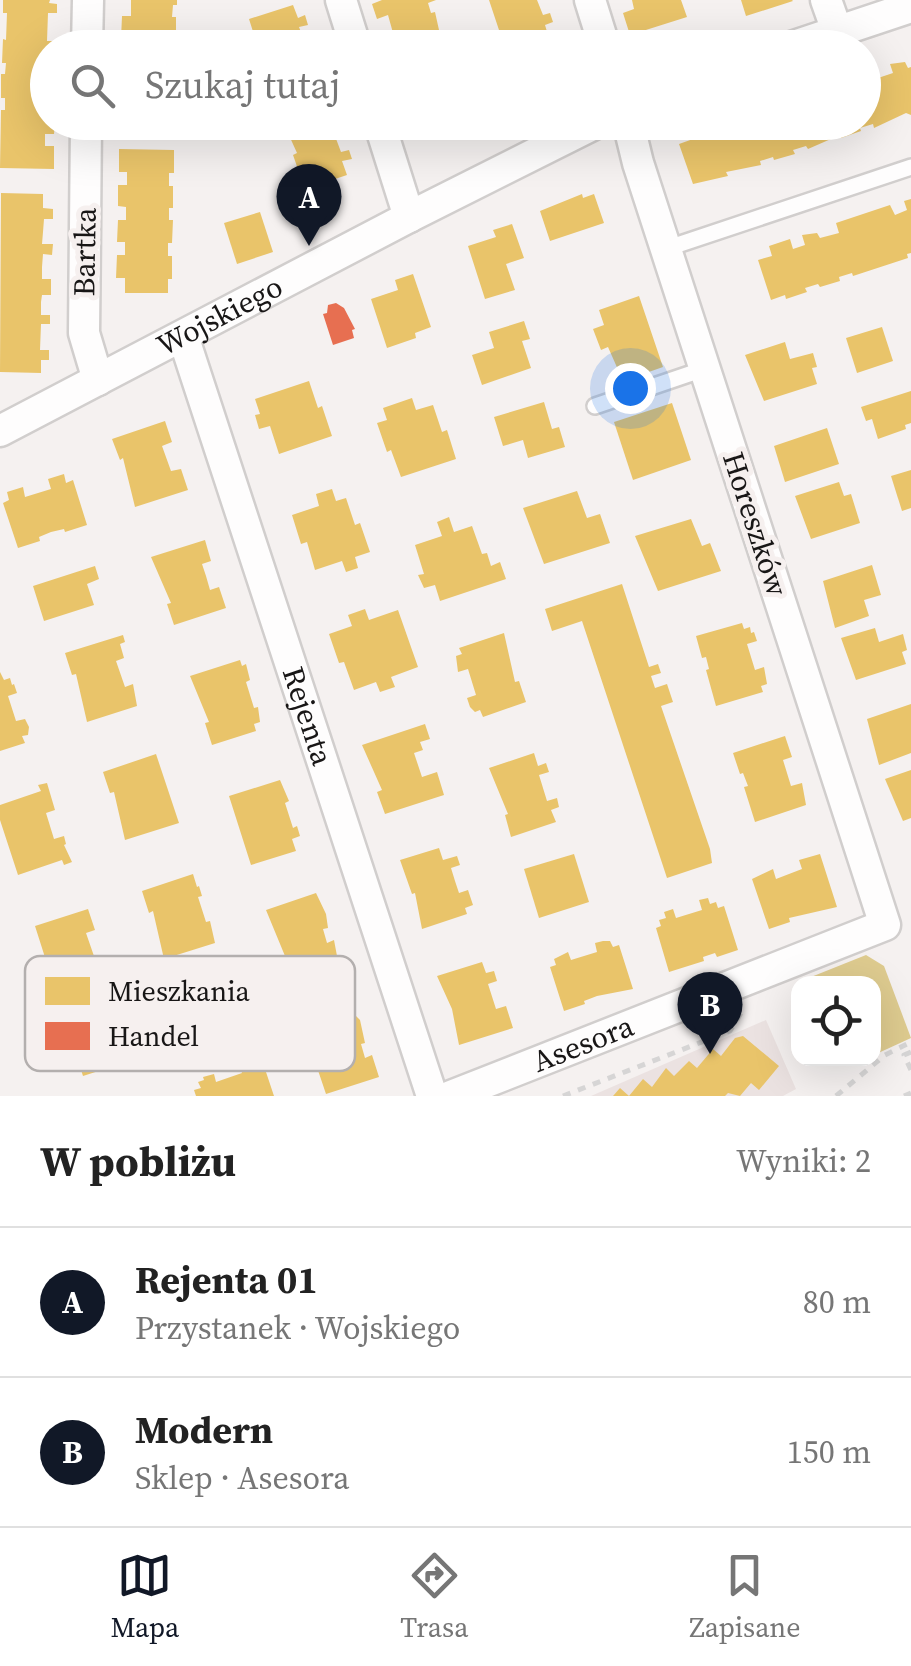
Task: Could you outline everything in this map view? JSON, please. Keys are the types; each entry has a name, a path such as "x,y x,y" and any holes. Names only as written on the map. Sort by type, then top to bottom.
{"street":[{"path":"87,30 88,0"},
{"path":"340,0 350,30"},
{"path":"590,0 599,30"},
{"path":"826,0 837,30"},
{"path":"840,30 911,7"},
{"name":"Bartka","path":"86,140 84,333 98,380"},
{"path":"386,140 410,216"},
{"name":"Wojskiego","path":"0,431 562,140"},
{"name":"Horeszków","path":"633,140 885,925"},
{"name":"Rejenta","path":"183,336 432,1096"},
{"name":"Asesora","path":"451,1096 885,925"}],"lane":[{"path":"666,248 911,167"},
{"path":"595,406 704,369"}],"path":[{"path":"836,1096 885,1055 911,1042"},
{"path":"911,1052 904,1055 911,1070"}],"shaded area":[{"path":"866,955 884,966 911,1038 881,1052 881,976 814,976"},
{"path":"766,1020 796,1089 783,1096 591,1096"}],"building: Mieszkania":[{"path":"3,0 50,0 49,3 57,4 57,13 48,13 47,30 30,30 30,140 45,140 45,146 54,146 54,169 0,168 1,110 5,110 1,74 5,74 6,63 2,63 7,13 3,13"},
{"path":"131,0 177,0 172,17 176,17 176,30 121,30 122,16 131,16"},
{"path":"382,0 436,0 428,3 431,13 435,12 439,30 392,30 388,15 377,19 372,4"},
{"path":"489,0 537,0 543,15 550,13 553,22 545,25 547,30 499,30"},
{"path":"632,0 681,0 687,17 646,30 628,30 623,13 634,9"},
{"path":"741,0 792,0 793,1 746,16"},
{"path":"293,5 298,18 305,15 308,25 299,27 300,30 252,30 249,19"},
{"path":"905,62 911,67 911,115 906,113 881,125 881,77 893,73 890,64"},
{"path":"291,140 336,140 341,152 349,150 352,159 342,161 347,175 308,188 293,155 297,153"},
{"path":"690,140 829,140 808,149 806,146 793,150 795,154 760,161 761,165 726,172 728,176 693,184 679,144"},
{"path":"119,149 174,150 174,173 169,173 173,208 169,208 169,220 173,220 172,243 168,243 172,279 168,279 168,293 125,293 125,278 116,278 117,255 125,255 125,242 117,242 118,220 126,220 126,207 118,206 118,185 127,185 127,172 119,172"},
{"path":"1,193 43,194 43,208 53,209 53,219 44,219 42,244 53,244 52,255 43,254 42,279 51,279 51,295 42,295 41,302 41,315 50,315 50,324 41,324 40,350 49,350 49,360 41,360 41,373 0,372"},
{"path":"582,194 583,198 594,194 604,223 550,241 540,211"},
{"path":"911,199 908,258 839,277 840,281 820,287 818,284 805,288 807,292 786,299 785,295 771,300 758,260 772,256 769,246 790,239 793,249 805,245 802,235 817,233 820,238 839,233 836,223 890,205 895,215 907,210 904,201"},
{"path":"260,212 273,252 237,264 224,223"},
{"path":"512,224 524,258 506,264 515,290 485,299 468,246 496,237 493,230"},
{"path":"413,274 431,327 415,333 416,338 387,348 371,299 398,290 395,280"},
{"path":"639,296 663,367 623,381 608,347 601,350 593,329 604,325 599,310"},
{"path":"524,321 530,339 522,341 531,368 482,385 472,355 494,348 489,332"},
{"path":"882,327 893,361 857,373 846,338"},
{"path":"785,342 790,359 813,353 817,384 764,401 745,355"},
{"path":"309,381 332,436 279,454 270,426 259,429 255,399"},
{"path":"911,391 911,423 905,425 906,429 878,439 872,419 866,421 861,407"},
{"path":"412,398 416,410 433,405 442,432 447,430 456,459 401,477 377,423 387,420 383,408"},
{"path":"544,402 552,429 559,427 565,447 528,458 523,440 503,446 494,417"},
{"path":"672,403 691,460 633,480 614,422"},
{"path":"165,421 172,442 162,446 171,471 181,469 188,490 135,507 123,458 120,460 112,439"},
{"path":"827,428 839,464 785,482 774,446"},
{"path":"911,470 911,508 902,511 891,476"},
{"path":"64,474 66,483 73,480 87,525 51,532 39,537 40,541 18,548 3,503 9,500 7,492 23,487 25,497 51,489 48,479"},
{"path":"839,482 844,496 851,494 860,523 811,539 795,496"},
{"path":"332,489 336,501 346,498 370,552 355,557 358,568 346,572 342,561 315,570 307,542 301,544 292,515 319,506 316,494"},
{"path":"577,491 587,518 600,514 610,543 544,564 523,508"},
{"path":"449,517 454,532 472,526 482,554 487,553 491,566 500,562 506,579 440,601 435,585 424,588 418,575 424,574 415,545 442,536 437,522"},
{"path":"691,519 702,546 710,543 721,571 658,591 635,536"},
{"path":"205,540 211,561 202,564 210,590 219,587 226,608 174,625 167,604 171,603 151,557"},
{"path":"872,565 881,595 864,600 869,616 835,628 823,581"},
{"path":"95,566 99,579 87,584 94,605 44,621 33,586"},
{"path":"622,584 649,667 658,664 661,673 651,676 655,688 667,684 673,702 661,706 710,849 712,863 667,878 582,621 552,631 545,609"},
{"path":"365,609 369,620 398,610 418,667 391,677 395,687 380,692 376,682 354,690 329,634 352,626 348,615"},
{"path":"742,623 744,629 750,627 754,632 757,641 747,644 755,670 764,667 767,684 761,686 763,692 716,706 706,657 702,658 696,636"},
{"path":"875,628 879,642 903,634 906,664 856,680 841,638"},
{"path":"504,633 515,682 519,681 526,702 483,717 480,710 475,712 470,707 467,698 476,695 468,669 458,672 456,656 462,654 459,648"},
{"path":"123,635 125,642 120,644 124,658 116,661 125,687 133,684 137,706 87,722 76,674 72,675 65,653"},
{"path":"240,660 242,666 246,664 250,680 246,682 254,708 258,707 260,722 254,724 256,731 212,745 205,723 209,722 190,676"},
{"path":"0,672 4,680 10,678 17,693 8,696 16,721 25,719 29,727 28,735 22,736 25,743 0,751"},
{"path":"911,704 911,753 879,765 867,719"},
{"path":"425,724 430,739 420,742 423,750 414,753 422,777 437,772 444,795 385,814 377,792 382,790 362,745"},
{"path":"785,736 792,757 783,760 791,786 802,783 806,805 755,822 744,787 748,786 733,753"},
{"path":"534,753 538,766 546,763 549,772 539,775 547,801 557,798 559,807 551,810 556,822 511,837 505,815 508,814 489,768"},
{"path":"156,754 179,823 125,840 114,792 110,793 103,772"},
{"path":"911,770 911,818 903,821 885,779"},
{"path":"280,780 289,801 285,803 293,828 297,826 300,836 292,839 296,851 251,865 229,796"},
{"path":"47,783 55,810 46,813 54,839 64,836 72,862 64,865 62,860 18,875 0,820 0,805 41,791 38,785"},
{"path":"439,848 443,860 457,856 460,865 451,868 455,881 459,893 468,890 473,905 465,908 467,914 422,929 415,893 412,894 400,860"},
{"path":"574,854 589,902 539,918 524,869"},
{"path":"820,854 837,907 789,918 790,922 769,929 752,879 773,869 776,879 802,869 799,860"},
{"path":"193,874 215,943 163,956 153,911 149,913 142,891"},
{"path":"316,893 326,914 328,928 323,929 327,943 334,940 337,956 285,956 266,910"},
{"path":"708,898 718,908 724,906 738,950 717,957 715,953 703,957 704,961 669,972 656,928 661,926 659,920 666,918 664,912 673,909 676,918 702,910 699,900"},
{"path":"88,909 95,930 86,933 94,956 45,956 35,926"},
{"path":"610,941 613,947 619,945 633,989 597,996 564,1011 550,967 556,965 554,959 568,952 571,960 597,952 595,943"},
{"path":"482,962 486,973 494,971 497,981 488,984 496,1009 506,1006 513,1028 459,1045 452,1009 437,976"},
{"path":"356,1016 365,1043 361,1044 365,1058 372,1055 379,1077 326,1094 318,1071 355,1071"},
{"path":"743,1036 779,1066 759,1090 751,1083 740,1096 629,1096 643,1079 652,1087 666,1068 674,1076 689,1061 697,1068 713,1049 721,1056 735,1038"},
{"path":"266,1071 274,1096 196,1096 194,1090 201,1088 198,1082 203,1077 214,1074 216,1082 242,1073"},
{"path":"620,1088 629,1096 613,1096"}],"building: Handel":[{"path":"336,303 344,308 355,329 354,338 333,345 323,314 327,313 328,305"}],"place":[{"name":"Rejenta 01","path":"309,246"},
{"name":"Modern","path":"710,1054"}]}
